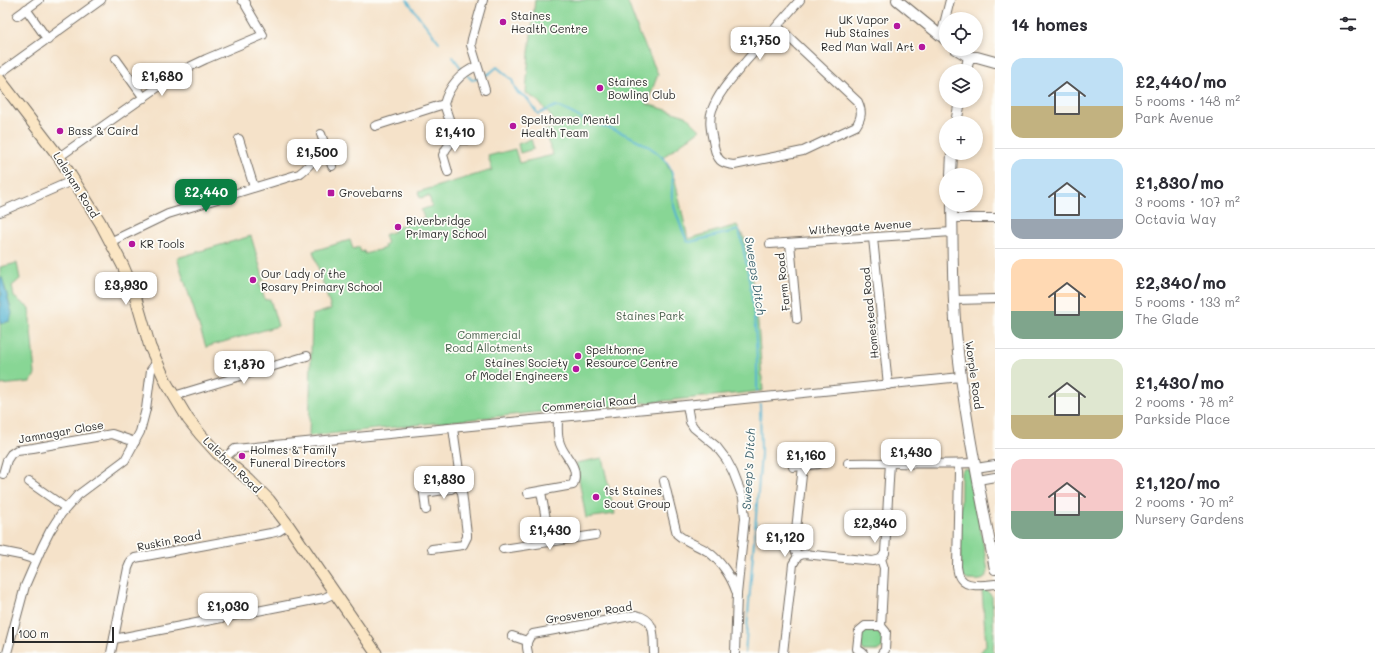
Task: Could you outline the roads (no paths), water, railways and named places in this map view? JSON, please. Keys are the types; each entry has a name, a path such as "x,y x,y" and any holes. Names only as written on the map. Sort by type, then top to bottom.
{"main road":[{"name":"Laleham Road","path":"2,85 43,134 100,222 134,292 150,347 174,396 200,434 223,459 249,480 269,500 288,525 376,653"}],"street":[{"path":"17,16 40,0"},
{"path":"483,0 472,39 472,45 484,88"},
{"path":"777,26 858,102 861,110 860,119 856,126 803,151 734,165 726,164 720,161 715,151 710,126 712,110 728,83 777,26 800,0"},
{"path":"897,0 939,35"},
{"path":"948,12 950,0"},
{"path":"0,73 48,40 99,1"},
{"path":"59,157 182,71 263,35 246,6 247,1"},
{"path":"26,9 48,40"},
{"path":"968,64 969,57 977,57 995,62"},
{"path":"116,59 144,98"},
{"path":"455,137 444,104 452,88 465,73 477,66"},
{"path":"375,126 444,104"},
{"path":"321,134 332,166"},
{"path":"455,137 470,140"},
{"path":"448,172 443,155 455,137"},
{"path":"239,139 254,187"},
{"path":"110,242 168,214 299,174 306,170 321,152 326,150"},
{"path":"0,212 74,180"},
{"name":"Worple Road","path":"952,212 956,332 961,377 975,466 995,569"},
{"path":"952,218 995,218"},
{"name":"Witheygate Avenue","path":"770,244 952,232"},
{"name":"Homestead Road","path":"873,238 888,385"},
{"name":"Farm Road","path":"790,243 797,319"},
{"path":"955,300 995,299"},
{"path":"174,396 307,356"},
{"path":"7,653 25,586 50,531 66,508 78,495 124,460 140,432 146,409 151,370 157,362"},
{"name":"Commercial Road","path":"223,459 235,449 961,377"},
{"path":"687,405 690,422 694,428 716,446 726,459 740,487 743,498 745,518 737,594 735,653"},
{"path":"528,494 573,484 575,480 575,472 571,461 558,440 558,417"},
{"path":"426,510 423,489 451,489 457,485 460,478 454,428"},
{"name":"Jamnagar Close","path":"3,474 7,460 11,454 17,450 112,434 135,442"},
{"path":"848,463 890,462 975,466 995,465"},
{"path":"882,653 885,650 886,632 881,626 884,568 881,559 884,553 890,462"},
{"path":"793,467 818,464"},
{"path":"957,464 959,471 958,575 961,581 967,584 995,584"},
{"path":"798,556 794,548 802,466"},
{"path":"978,480 995,477"},
{"path":"664,481 677,534 683,539 706,551 722,567 734,583 737,594"},
{"path":"29,482 66,508"},
{"path":"432,549 463,545 467,537 462,492 457,485"},
{"path":"541,492 550,541"},
{"name":"Ruskin Road","path":"111,653 128,568 135,558 271,533 279,531 288,525"},
{"path":"583,527 584,536"},
{"path":"503,549 594,534"},
{"path":"442,548 443,557"},
{"path":"0,551 36,560"},
{"path":"782,653 793,564 798,556 804,554 873,561 881,559"},
{"path":"722,567 730,568 736,565 740,558"},
{"path":"114,639 324,598 335,593"},
{"name":"Grosvenor Road","path":"527,641 528,637 543,631 636,615 650,622 653,631 654,653"},
{"path":"864,653 857,648 859,631 865,626 881,626"},
{"path":"512,636 527,641 528,653"}],"water":[{"path":"2,277 12,313 10,321 0,324 0,296 2,295 0,289 0,278"}],"waterway":[{"name":"Sweeps Ditch","path":"407,0 439,42"},
{"name":"Sweeps Ditch","path":"453,57 464,72"},
{"name":"Sweeps Ditch","path":"484,76 497,67 512,80 518,93 526,97 538,114 556,106 589,122 609,128 638,140 656,152 669,165 672,173 672,198 676,215 687,241 690,242 739,230 751,290 755,330 757,391"},
{"name":"Sweeps Ditch","path":"467,75 472,80 480,78"},
{"name":"Sweep's Ditch","path":"745,653 761,454 760,405"}],"place":[{"name":"Staines Health Centre","path":"503,22"},
{"name":"UK Vapor Hub Staines","path":"897,26"},
{"name":"Red Man Wall Art","path":"922,47"},
{"name":"Staines Bowling Club","path":"600,88"},
{"name":"Spelthorne Mental Health Team","path":"513,126"},
{"name":"Bass & Caird","path":"60,131"},
{"name":"Grovebarns","path":"331,193"},
{"name":"Riverbridge Primary School","path":"398,227"},
{"name":"KR Tools","path":"132,244"},
{"name":"Our Lady of the Rosary Primary School","path":"253,280"},
{"name":"Spelthorne Resource Centre","path":"578,356"},
{"name":"Staines Society of Model Engineers","path":"576,369"},
{"name":"Holmes & Family Funeral Directors","path":"242,456"},
{"name":"1st Staines Scout Group","path":"596,497"}],"park label":[{"name":"Staines Park","path":"650,316"},
{"name":"Commercial Road Allotments","path":"489,341"}]}
